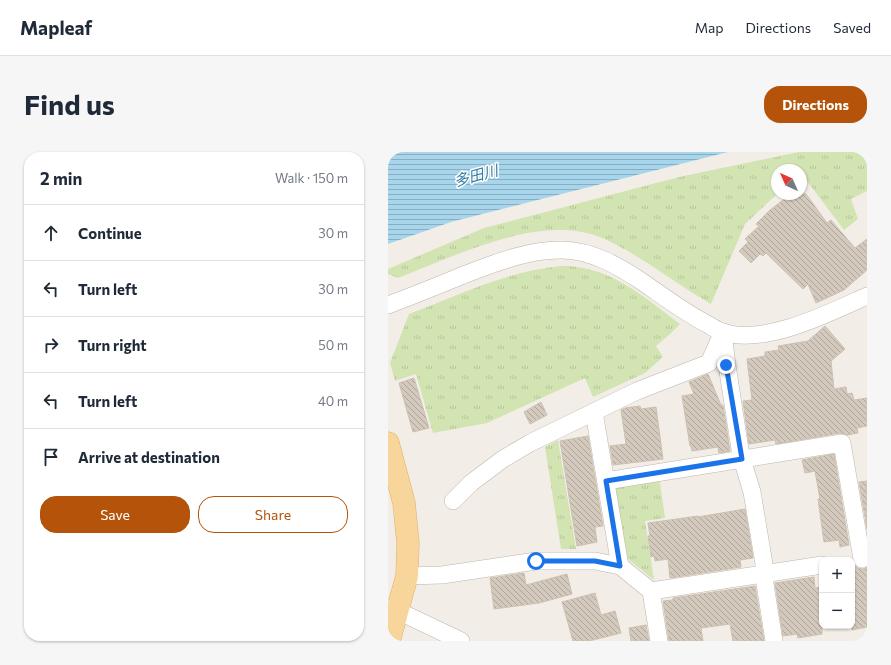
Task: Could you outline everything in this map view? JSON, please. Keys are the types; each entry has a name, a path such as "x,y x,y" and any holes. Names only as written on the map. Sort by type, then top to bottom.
{"main road":[{"path":"388,444 404,504 408,542 407,576 393,610 390,639"}],"street":[{"path":"388,305 503,260 539,252 563,250 582,253 606,260 634,276 696,318 723,332 747,336 775,332 817,319 867,296"},
{"path":"453,501 471,483 503,459 530,443 637,391 708,363 723,332"},
{"path":"723,332 726,365 742,459 752,492 764,564 774,641"},
{"path":"594,412 620,566"},
{"path":"606,481 842,443 860,559"},
{"path":"407,576 442,576 536,561 595,561 620,566 651,591 659,641"},
{"path":"651,591 819,565"},
{"path":"393,610 462,641"}],"green space":[{"path":"799,152 867,152 867,191 851,199 858,219 844,230 807,181 807,164 771,164 771,200 745,224 711,304 616,245 602,238 578,231 552,230 526,233 498,240 472,249 398,278 388,274 388,269 484,228 679,177"},
{"path":"561,266 578,267 595,271 625,284 680,324 656,346 663,357 645,373 593,397 585,378 487,423 433,433 416,374 395,381 390,363 409,314 503,278"},
{"path":"558,440 576,549 561,549 545,447"},
{"path":"659,476 665,518 645,521 654,580 623,555 613,488"}],"water":[{"name":"多田川","path":"388,152 728,152 451,222 388,244"}],"building":[{"path":"807,195 827,223 831,220 855,248 867,239 867,270 844,290 816,303 808,284 803,289 766,253 763,256 760,254 751,263 739,251 748,242 745,239 759,226 756,224 770,210 783,200 807,200"},
{"path":"825,326 845,349 831,361 834,389 846,387 847,394 852,393 854,400 867,398 867,426 857,428 858,433 847,435 840,433 776,444 775,440 749,444 743,401 752,400 747,359 765,356 765,352 779,350 778,346 808,341"},
{"path":"708,374 721,405 723,405 730,451 719,453 718,447 692,451 690,446 682,396 694,394 689,382"},
{"path":"414,378 429,428 413,432 399,383"},
{"path":"541,402 547,415 530,424 524,412"},
{"path":"640,406 641,409 656,407 663,459 613,465 610,446 626,444 621,410"},
{"path":"588,436 603,526 595,527 597,542 577,546 560,441"},
{"path":"834,454 849,545 840,547 839,540 824,542 818,499 820,499 815,471 805,473 802,460"},
{"path":"867,481 867,529 859,482"},
{"path":"745,509 753,558 740,560 741,567 670,578 668,559 655,561 654,556 651,557 648,523 698,517"},
{"path":"855,566 863,569 867,567 867,627 852,630 855,629"},
{"path":"524,573 526,585 567,574 572,594 539,603 494,609 490,578"},
{"path":"814,577 815,588 819,587 819,629 822,629 822,634 798,638 797,634 783,636 775,583"},
{"path":"755,586 764,641 733,641 730,624 701,628 703,641 669,641 663,601 673,600 673,598"},
{"path":"595,593 601,615 615,611 621,633 589,641 573,641 562,602"},
{"path":"646,625 649,641 631,641 629,628"}],"route":[{"path":"536,561 595,561 620,566 606,481 742,459 726,365"}]}
